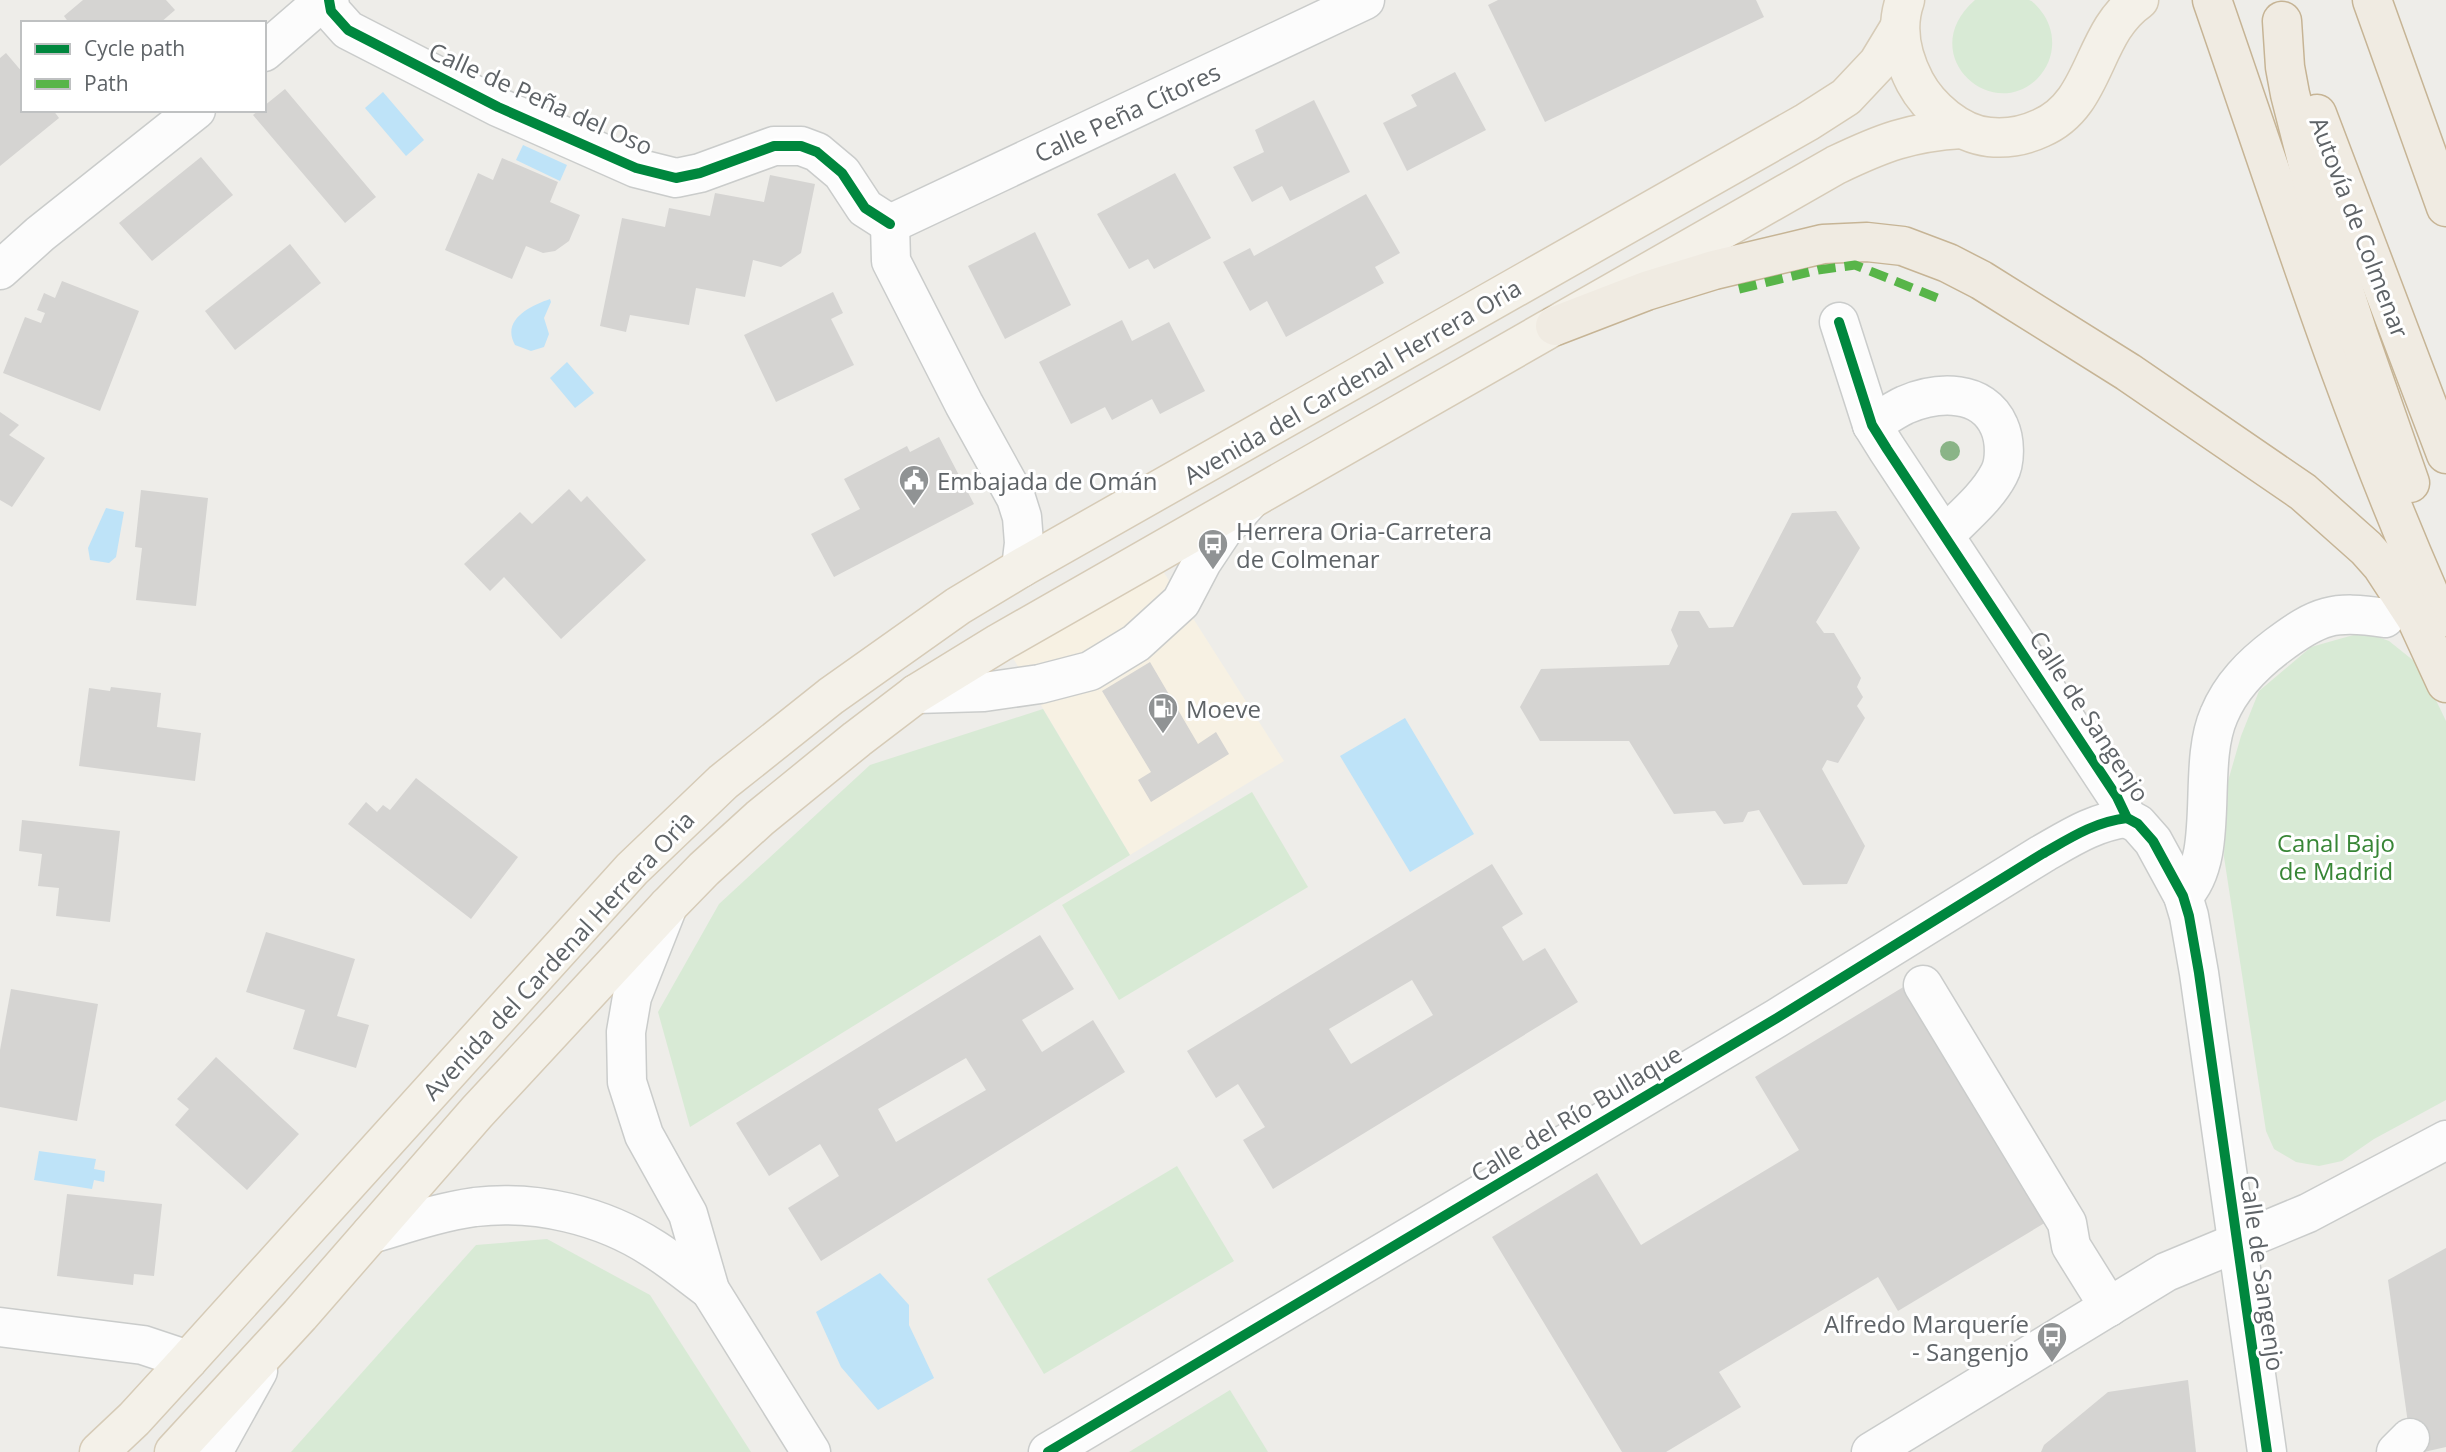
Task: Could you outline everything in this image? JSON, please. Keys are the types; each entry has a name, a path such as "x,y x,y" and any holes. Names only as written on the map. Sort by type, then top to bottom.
{"highway":[{"path":"2213,0 2344,383 2410,550 2446,631"},
{"path":"2372,0 2446,207"},
{"path":"2279,10 2290,94 2324,228 2358,334 2430,539 2446,577"},
{"name":"Autovía de Colmenar","path":"2279,10 2446,454"},
{"path":"1555,326 1646,291 1714,270 1823,244 1867,242 1903,246 1948,263 1981,280 2128,372 2303,492 2366,548 2382,566 2416,618 2446,683"}],"main road":[{"name":"Avenida del Cardenal Herrera Oria","path":"1902,15 1903,55 1923,97 1962,129 1981,136 2003,139 2028,134 2054,123 2071,109 2082,91 2105,38 2124,11 2138,0"},
{"name":"Avenida del Cardenal Herrera Oria","path":"99,1452 134,1419 188,1360 578,927 673,829 723,782 831,696 958,606 1846,97 1878,63 1902,15"},
{"name":"Avenida del Cardenal Herrera Oria","path":"174,1452 477,1112 704,869 760,818 916,694 1010,636 1836,165 1880,144 1928,131 1962,129"}],"street":[{"path":"266,50 324,0"},
{"name":"Calle de Peña del Oso","path":"329,0 331,10 348,30 498,107 636,168 676,178 699,173 774,146 801,146 817,152 842,173 865,208 890,224"},
{"name":"Calle Peña Cítores","path":"890,224 1365,0"},
{"path":"0,270 21,250 194,112"},
{"path":"890,224 891,261 964,404 1016,498 1024,543 1021,568"},
{"name":"Calle de Sangenjo","path":"1839,322 1872,425 2117,797 2127,818 2138,824 2153,841 2183,895 2199,973 2267,1452"},
{"path":"1872,425 1906,405 1938,396 1968,397 1993,412 2002,434 2001,471 1986,494 1945,534"},
{"path":"916,694 984,692 1040,684 1090,671 1136,643 1181,602 1217,540 1252,497"},
{"path":"2183,895 2194,882 2204,852 2206,789 2211,746 2218,717 2233,688 2256,662 2301,628 2322,617 2343,613 2385,618"},
{"name":"Calle del Río Bullaque","path":"1048,1452 1777,1018 2084,829 2127,818"},
{"path":"668,906 632,997 626,1032 627,1082 644,1135 688,1214 710,1290 811,1452"},
{"path":"1923,985 2067,1223 2071,1246 2109,1307"},
{"path":"1871,1452 2166,1272 2308,1213 2446,1140"},
{"path":"371,1234 434,1216 475,1208 527,1206 565,1212 610,1226 653,1248 710,1290"},
{"path":"0,1327 143,1345 188,1360"},
{"name":"Avenida del Cardenal Herrera Oria","path":"213,1452 273,1344"}],"shaded area":[{"name":"Moeve","path":"1161,568 1284,761 1130,855 1013,658"}],"green space":[{"path":"1975,0 2029,0 2037,6 2050,27 2052,45 2048,63 2037,79 2018,91 1999,93 1981,88 1966,76 1955,60 1952,41 1958,20"},
{"name":"Canal Bajo de Madrid","path":"2364,632 2389,641 2419,665 2446,721 2446,1100 2374,1139 2342,1161 2319,1166 2296,1162 2274,1149 2266,1131 2224,857 2226,788 2241,736 2259,691 2311,647"},
{"path":"1043,709 1130,855 690,1127 658,1012 719,904 870,765"},
{"path":"1252,792 1308,887 1119,1000 1062,905"},
{"path":"1177,1166 1234,1261 1044,1374 987,1279"},
{"path":"547,1239 650,1295 751,1452 291,1452 476,1245"},
{"path":"1230,1390 1268,1452 1129,1452"}],"water":[{"path":"383,92 424,140 406,156 365,108"},
{"path":"523,145 567,165 560,181 516,160"},
{"path":"550,299 544,318 549,334 544,347 531,351 515,345 512,328 515,321 526,310"},
{"path":"567,362 594,393 575,408 550,378"},
{"path":"106,508 124,512 116,557 109,563 90,560 88,548"},
{"path":"1405,718 1474,834 1410,872 1340,756"},
{"path":"39,1151 96,1159 94,1169 105,1171 104,1182 94,1180 92,1189 34,1180"},
{"path":"880,1273 909,1305 909,1325 934,1378 878,1410 841,1367 816,1312"}],"building":[{"path":"83,0 166,0 175,10 162,21 68,21 64,16"},
{"path":"1498,0 1756,0 1764,17 1545,122 1488,5"},
{"path":"6,53 21,71 21,112 54,112 59,118 0,166 0,58"},
{"path":"1455,72 1486,130 1407,171 1383,123 1417,106 1411,95"},
{"path":"285,89 376,197 345,223 253,115 257,112 266,112 266,104"},
{"path":"1314,100 1350,172 1290,201 1282,186 1252,202 1233,167 1264,152 1255,130"},
{"path":"201,157 233,195 152,261 119,223"},
{"path":"502,158 558,182 550,202 580,215 569,241 555,251 543,253 526,246 512,279 445,250 478,173 493,180"},
{"path":"1175,173 1211,238 1154,269 1148,259 1129,269 1097,214"},
{"path":"770,175 815,184 801,253 781,267 753,260 745,297 696,288 689,325 630,315 626,332 600,326 622,218 665,227 669,208 710,216 715,193 764,202"},
{"path":"1366,194 1400,253 1375,267 1384,283 1286,337 1267,301 1250,311 1223,262 1250,248 1254,256"},
{"path":"1035,232 1071,305 1005,339 968,266"},
{"path":"290,244 321,283 235,350 205,311"},
{"path":"62,281 139,311 100,411 3,373 25,317 41,323 45,313 37,310 44,293 55,298"},
{"path":"833,292 843,313 831,319 854,365 776,402 744,335"},
{"path":"1122,320 1132,341 1169,322 1205,391 1160,414 1152,399 1112,420 1105,407 1071,424 1039,362"},
{"path":"0,412 19,425 9,435 45,458 12,507 0,500"},
{"name":"Embajada de Omán","path":"939,437 974,504 834,577 811,534 860,509 844,479 907,446 910,452"},
{"path":"569,489 581,502 587,496 646,560 561,639 504,577 490,591 464,564 520,512 532,524"},
{"path":"141,490 208,498 196,606 136,600 142,548 135,547"},
{"path":"1836,511 1860,548 1816,622 1824,633 1834,633 1861,678 1857,687 1863,697 1857,706 1865,718 1838,763 1827,760 1822,769 1865,846 1847,884 1803,885 1759,810 1748,812 1743,822 1724,824 1715,811 1674,814 1629,741 1540,741 1520,707 1541,669 1669,665 1678,646 1671,630 1679,611 1699,611 1709,628 1733,627 1792,513"},
{"path":"1150,662 1198,744 1216,732 1229,754 1151,802 1138,780 1151,772 1102,691"},
{"path":"111,687 161,693 157,727 201,733 195,781 79,766 89,688 110,691"},
{"path":"416,778 518,857 471,919 348,824 366,802 377,812 383,805 390,810"},
{"path":"22,820 120,831 110,922 56,916 59,888 38,886 42,854 19,851"},
{"path":"1492,864 1523,914 1502,927 1523,961 1545,948 1578,1002 1273,1189 1243,1140 1265,1127 1238,1084 1216,1098 1187,1051","holes":["1412,980 1433,1015 1351,1064 1329,1029"]},
{"path":"266,932 355,959 337,1016 369,1025 356,1068 293,1049 305,1010 246,992"},
{"path":"1040,935 1074,989 1022,1020 1042,1052 1093,1020 1125,1072 821,1261 788,1208 839,1176 820,1144 769,1176 736,1123","holes":["966,1058 986,1090 896,1142 878,1109"]},
{"path":"1910,983 2053,1218 1898,1311 1878,1277 1719,1372 1741,1407 1666,1452 1622,1452 1492,1237 1597,1173 1641,1245 1799,1150 1755,1077"},
{"path":"11,989 98,1004 77,1121 0,1107 0,1050"},
{"path":"216,1057 299,1134 247,1190 175,1125 189,1109 177,1099"},
{"path":"67,1194 162,1204 154,1276 134,1274 133,1285 57,1276"},
{"path":"2446,1248 2446,1447 2412,1452 2388,1280"},
{"path":"2188,1380 2196,1452 2041,1452 2044,1445 2108,1392"}],"marked path":[{"path":"1739,289 1818,270 1855,265 1945,301"}],"cycle path":[{"path":"329,0 331,11 348,30 498,107 636,168 676,178 700,173 774,146 801,146 817,152 842,173 865,208 890,224"},
{"path":"1839,322 1872,425 2117,797 2127,818 2138,824 2153,841 2183,896 2199,973 2267,1452"},
{"path":"1048,1452 1777,1018 2042,854 2093,827 2127,818"}],"place":[{"name":"Embajada de Omán","path":"914,507"},
{"name":"Herrera Oria-Carretera de Colmenar","path":"1213,571"},
{"name":"Moeve","path":"1163,735"},
{"name":"Alfredo Marqueríe - Sangenjo","path":"2052,1364"}]}
